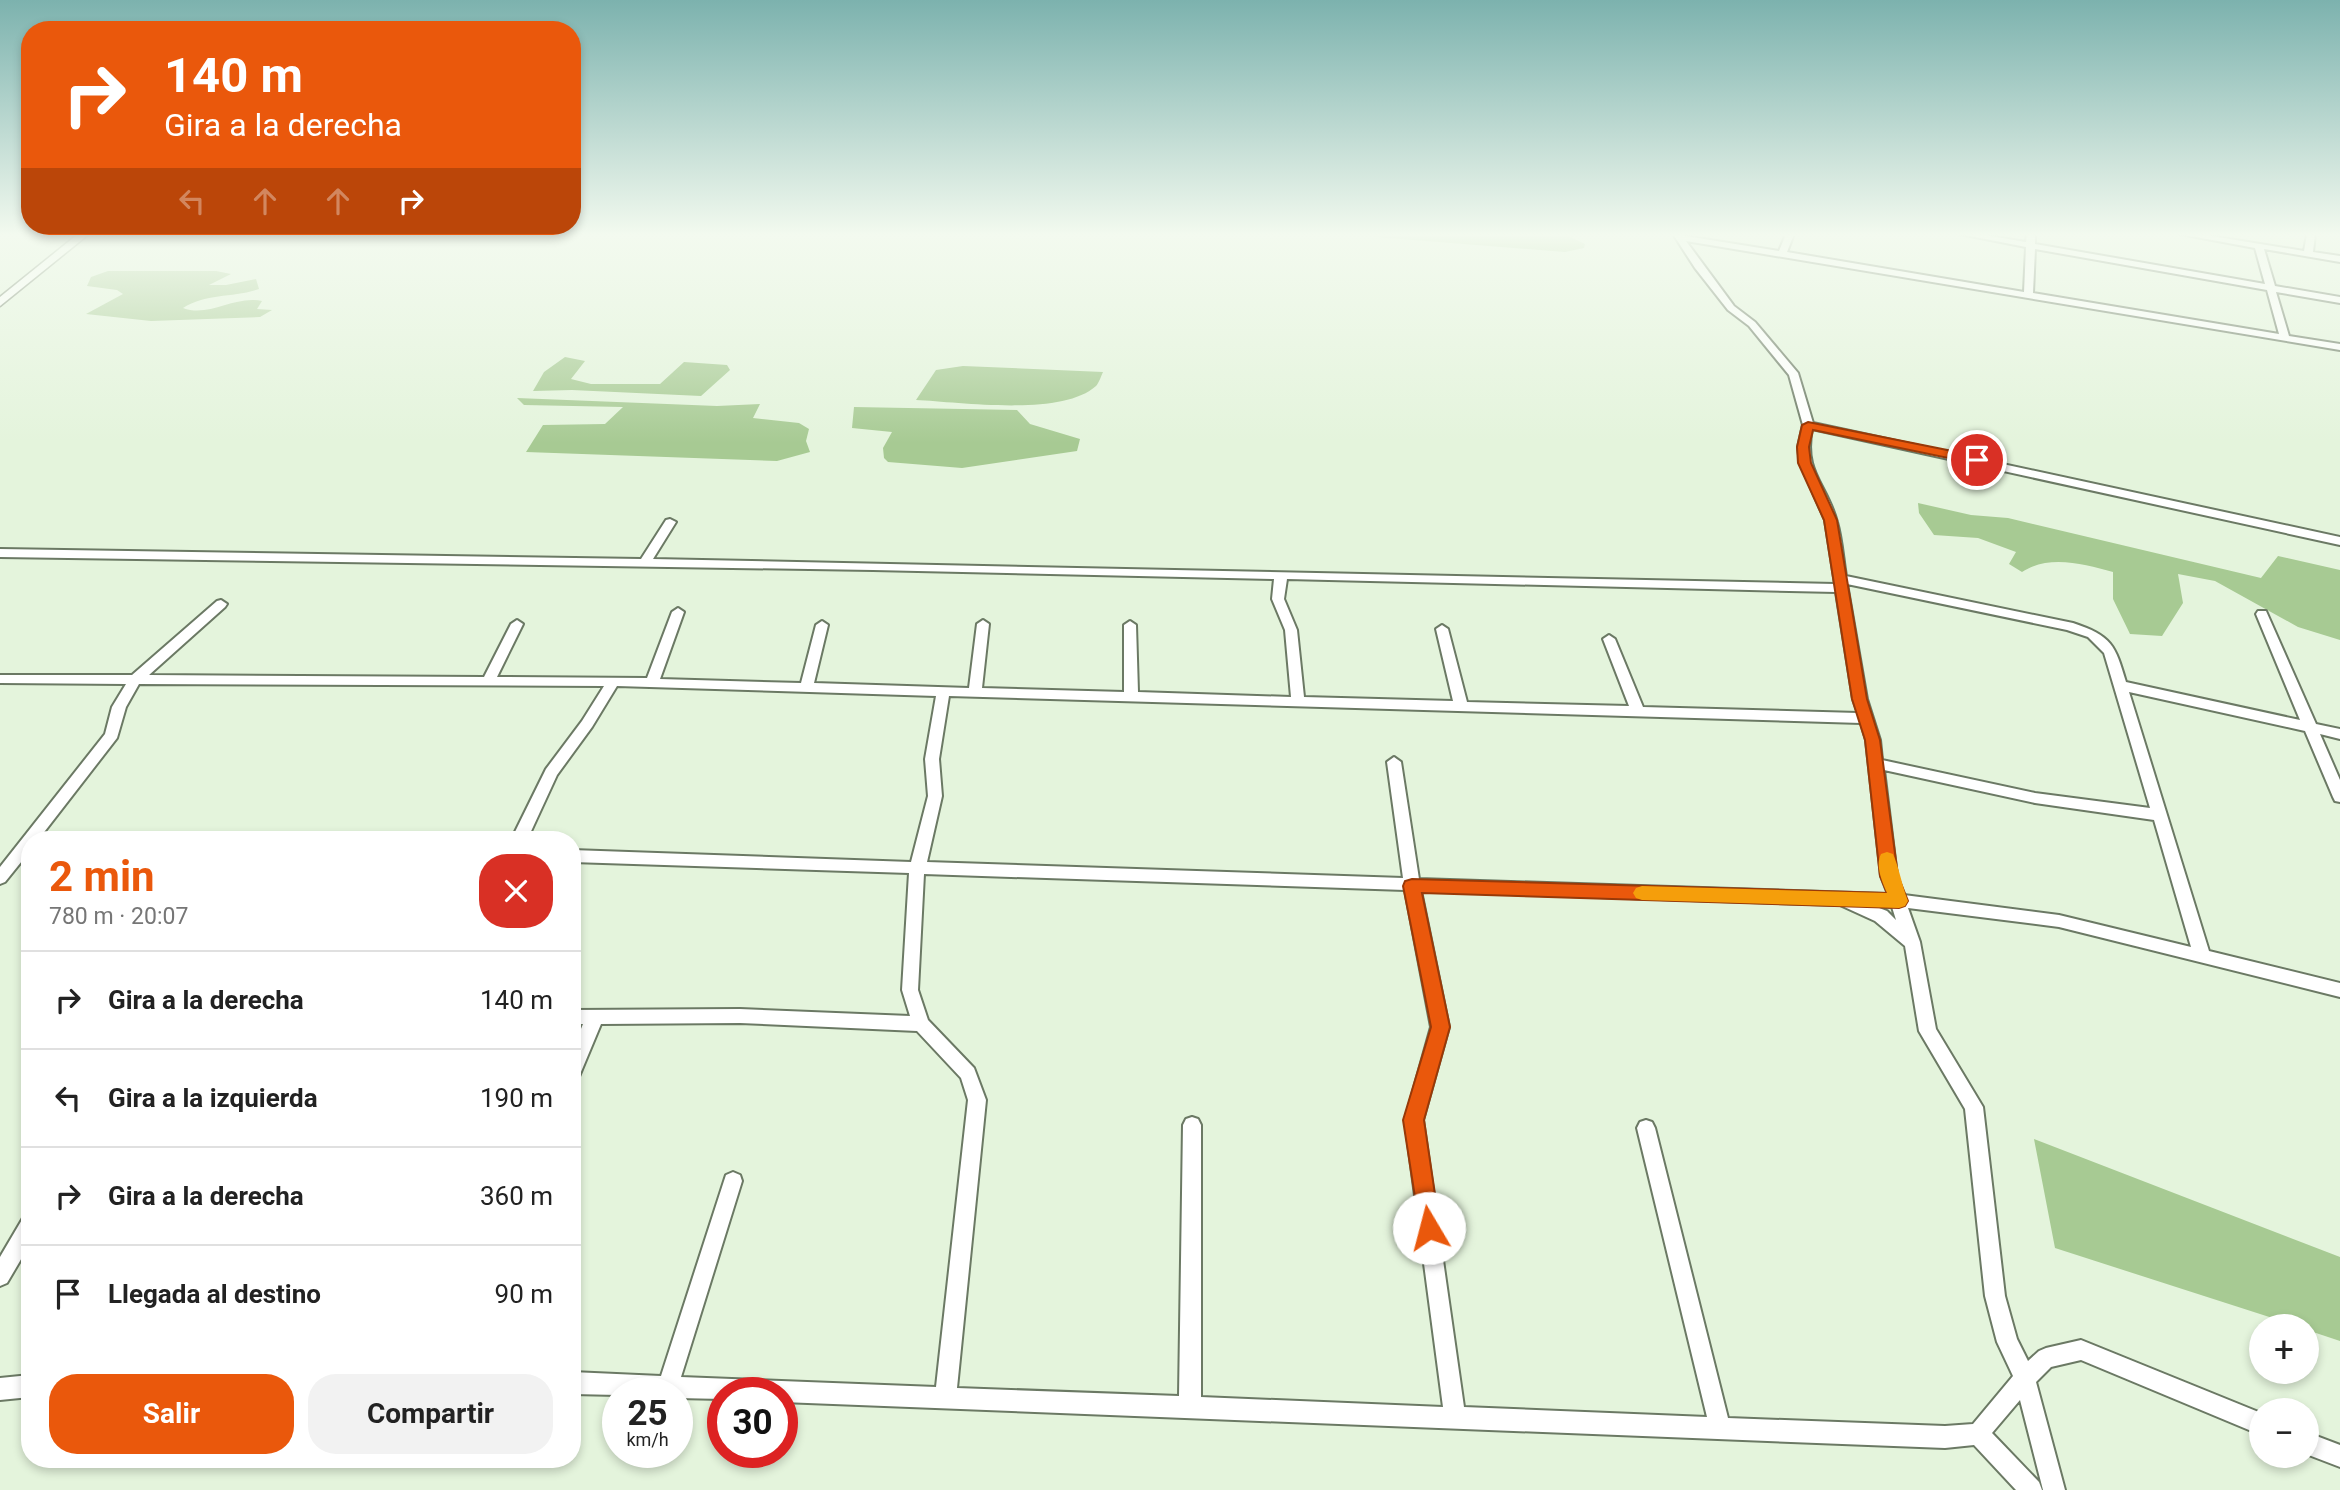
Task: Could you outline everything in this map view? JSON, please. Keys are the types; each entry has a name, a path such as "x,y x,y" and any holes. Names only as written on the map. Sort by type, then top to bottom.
{"street":[{"path":"1727,304 1752,324 1794,375 1808,425 1803,447 1805,463 1831,520 1860,699 1875,763 1889,876 1912,942 1928,1031 1974,1107 1995,1296 2007,1342 2025,1378 2054,1490"},
{"path":"2084,304 2340,347"},
{"path":"2275,304 2285,338"},
{"path":"1808,425 2340,541"},
{"path":"645,562 670,522"},
{"path":"0,552 1841,584 2069,626 2093,634 2110,651 2203,954"},
{"path":"1281,575 1278,599 1292,630 1298,702"},
{"path":"37,831 111,735 119,707 135,680 220,604"},
{"path":"652,683 678,612"},
{"path":"2263,614 2340,797"},
{"path":"488,682 517,624"},
{"path":"975,692 983,624"},
{"path":"806,688 822,625"},
{"path":"1130,625 1131,697"},
{"path":"1442,629 1461,706"},
{"path":"1609,639 1638,711"},
{"path":"0,679 613,682 1866,718"},
{"path":"523,831 551,773 587,724 613,682"},
{"path":"2120,685 2340,734"},
{"path":"943,692 932,759 935,796 917,870 909,990 921,1024 968,1074 977,1100 945,1397"},
{"path":"1394,761 1412,886 1440,1027 1414,1120 1455,1417"},
{"path":"1875,763 2035,798 2160,815"},
{"path":"0,878 6,863 21,849"},
{"path":"581,856 917,870 1899,901 2059,921 2203,954 2340,990"},
{"path":"1838,898 1881,916 1912,942"},
{"path":"581,1017 740,1016 921,1024"},
{"path":"581,1051 595,1017"},
{"path":"1190,1407 1192,1125"},
{"path":"1646,1128 1720,1428"},
{"path":"671,1377 733,1181"},
{"path":"0,1276 21,1240"},
{"path":"693,1387 1945,1437 1978,1434 2025,1378 2046,1358 2081,1350 2249,1419"},
{"path":"581,1383 602,1384"},
{"path":"0,1389 21,1386"},
{"path":"1978,1434 2031,1490"},
{"path":"2319,1448 2340,1456"}],"green space":[{"path":"105,304 191,304 183,308 202,310 233,304 260,304 257,309 272,310 260,317 151,321 86,314"},
{"path":"565,357 585,361 571,379 591,384 660,384 684,362 727,365 730,370 701,396 572,390 533,391 544,372"},
{"path":"963,366 1103,372 1096,386 1080,396 1060,402 983,405 916,400 936,370"},
{"path":"517,398 717,406 760,404 753,418 799,423 809,429 806,441 810,452 777,461 526,452 543,425 605,424 623,407 524,405"},
{"path":"854,407 1017,410 1030,424 1080,439 1077,451 962,468 888,462 884,458 883,448 892,432 852,428"},
{"path":"1918,503 1971,515 2008,518 2261,578 2278,556 2340,570 2340,640 2298,627 2215,581 2178,574 2183,603 2162,636 2130,634 2113,599 2113,572 2079,564 2055,562 2044,563 2022,572 2009,564 2016,552 1978,538 1934,535 1919,513"},
{"path":"2034,1139 2340,1257 2340,1341 2319,1334 2319,1314 2260,1314 2055,1248"}],"slow traffic":[{"path":"1642,893 1899,901 1889,876 1887,859"}],"route":[{"path":"1429,1228 1414,1120 1440,1027 1412,886 1899,901 1889,876 1872,740 1860,699 1831,520 1805,463 1803,447 1808,425 1977,460"}]}
